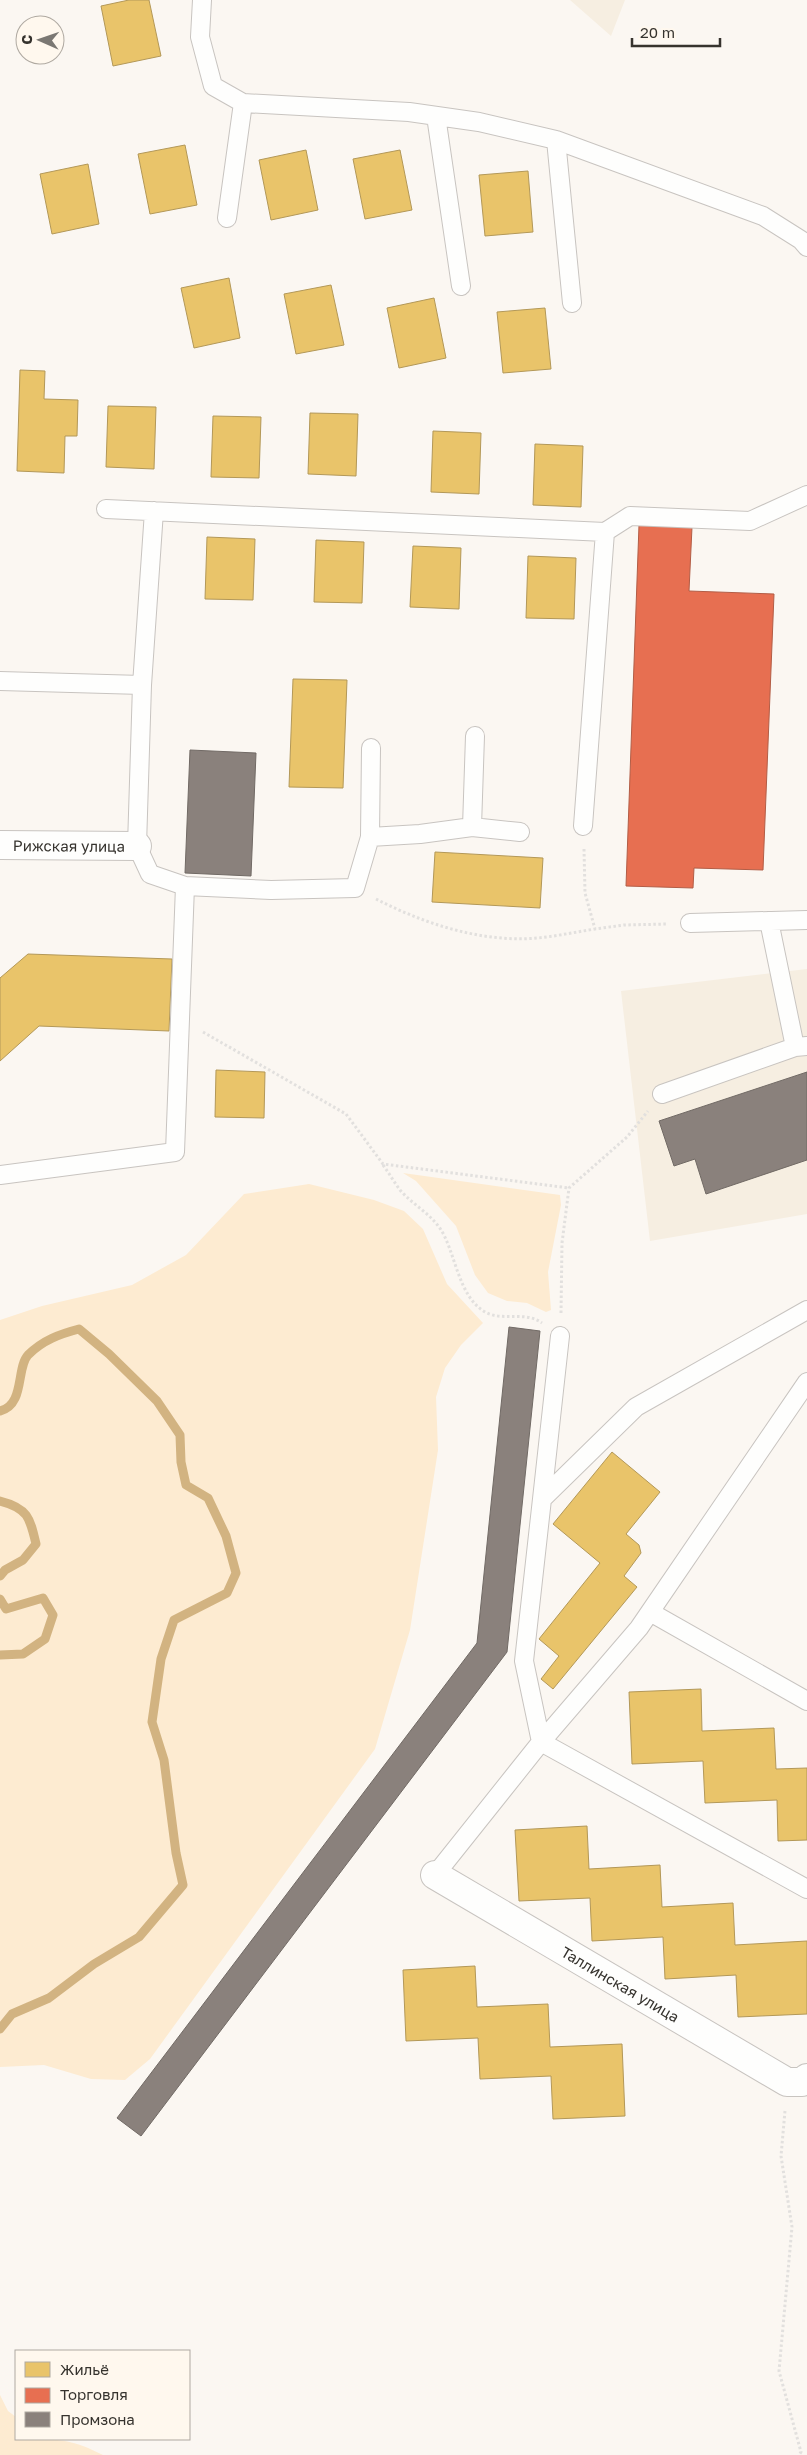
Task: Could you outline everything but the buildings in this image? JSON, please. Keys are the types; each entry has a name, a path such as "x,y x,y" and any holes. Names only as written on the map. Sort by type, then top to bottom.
{"street":[{"name":"Рижская улица","path":"0,845 137,846"},
{"name":"Таллинская улица","path":"435,1875 797,2080"}],"lane":[{"path":"202,0 200,37 213,86 243,103 409,112 479,122 556,140 763,216 801,240 807,247"},
{"path":"228,218 243,103"},
{"path":"436,116 461,286"},
{"path":"556,140 572,303"},
{"path":"106,509 605,532 630,516 750,521 807,495"},
{"path":"154,511 142,685 137,846 150,874 184,886 271,890 355,888 370,837 371,748"},
{"path":"583,826 605,532"},
{"path":"0,681 142,685"},
{"path":"472,827 475,736"},
{"path":"370,837 420,834 472,827 520,832"},
{"path":"0,1175 175,1152 184,886"},
{"path":"690,923 807,920"},
{"path":"662,1094 801,1046 769,921"},
{"path":"542,1499 636,1407 807,1310"},
{"path":"560,1336 524,1661 541,1742 807,1888"},
{"path":"435,1875 541,1742 650,1612 807,1382"},
{"path":"650,1612 807,1701"}],"path":[{"path":"583,826 585,893 595,929"},
{"path":"355,888 407,915 475,935 537,938 624,925 690,923"},
{"path":"180,1019 346,1114 401,1191 440,1228 459,1277 472,1299 486,1312 502,1316 535,1317 560,1336"},
{"path":"560,1336 562,1243 568,1188 627,1137 662,1094"},
{"path":"383,1164 568,1188"},
{"path":"797,2080 781,2156 792,2227 779,2371 801,2452 799,2455"}],"shaded area":[{"path":"570,0 625,0 611,36"},
{"path":"807,969 807,1214 650,1241 621,991"},
{"path":"403,1173 560,1195 561,1205 548,1272 551,1310 546,1312 527,1303 507,1301 488,1293 475,1275 456,1226 416,1181"},
{"path":"309,1184 374,1200 404,1211 423,1229 447,1284 483,1323 461,1345 445,1368 436,1397 438,1450 410,1630 375,1749 150,2059 125,2080 91,2079 44,2065 0,2067 0,1320 42,1306 132,1285 186,1255 244,1194"},
{"path":"0,2395 8,2411 15,2416 15,2440 61,2440 80,2445 103,2455 0,2455"}],"waterway":[{"path":"0,1411 13,1402 17,1394 24,1361 28,1355 52,1338 79,1329 109,1354 157,1401 180,1435 181,1462 186,1485 208,1498 226,1536 236,1573 227,1593 174,1620 161,1659 152,1722 164,1760 176,1853 183,1885 139,1937 94,1964 49,1998 12,2014 0,2029"},
{"path":"0,1501 17,1507 26,1515 32,1527 36,1544 23,1560 5,1570 0,1576"},
{"path":"0,1599 6,1609 43,1598 53,1615 45,1639 23,1654 0,1655"}]}
